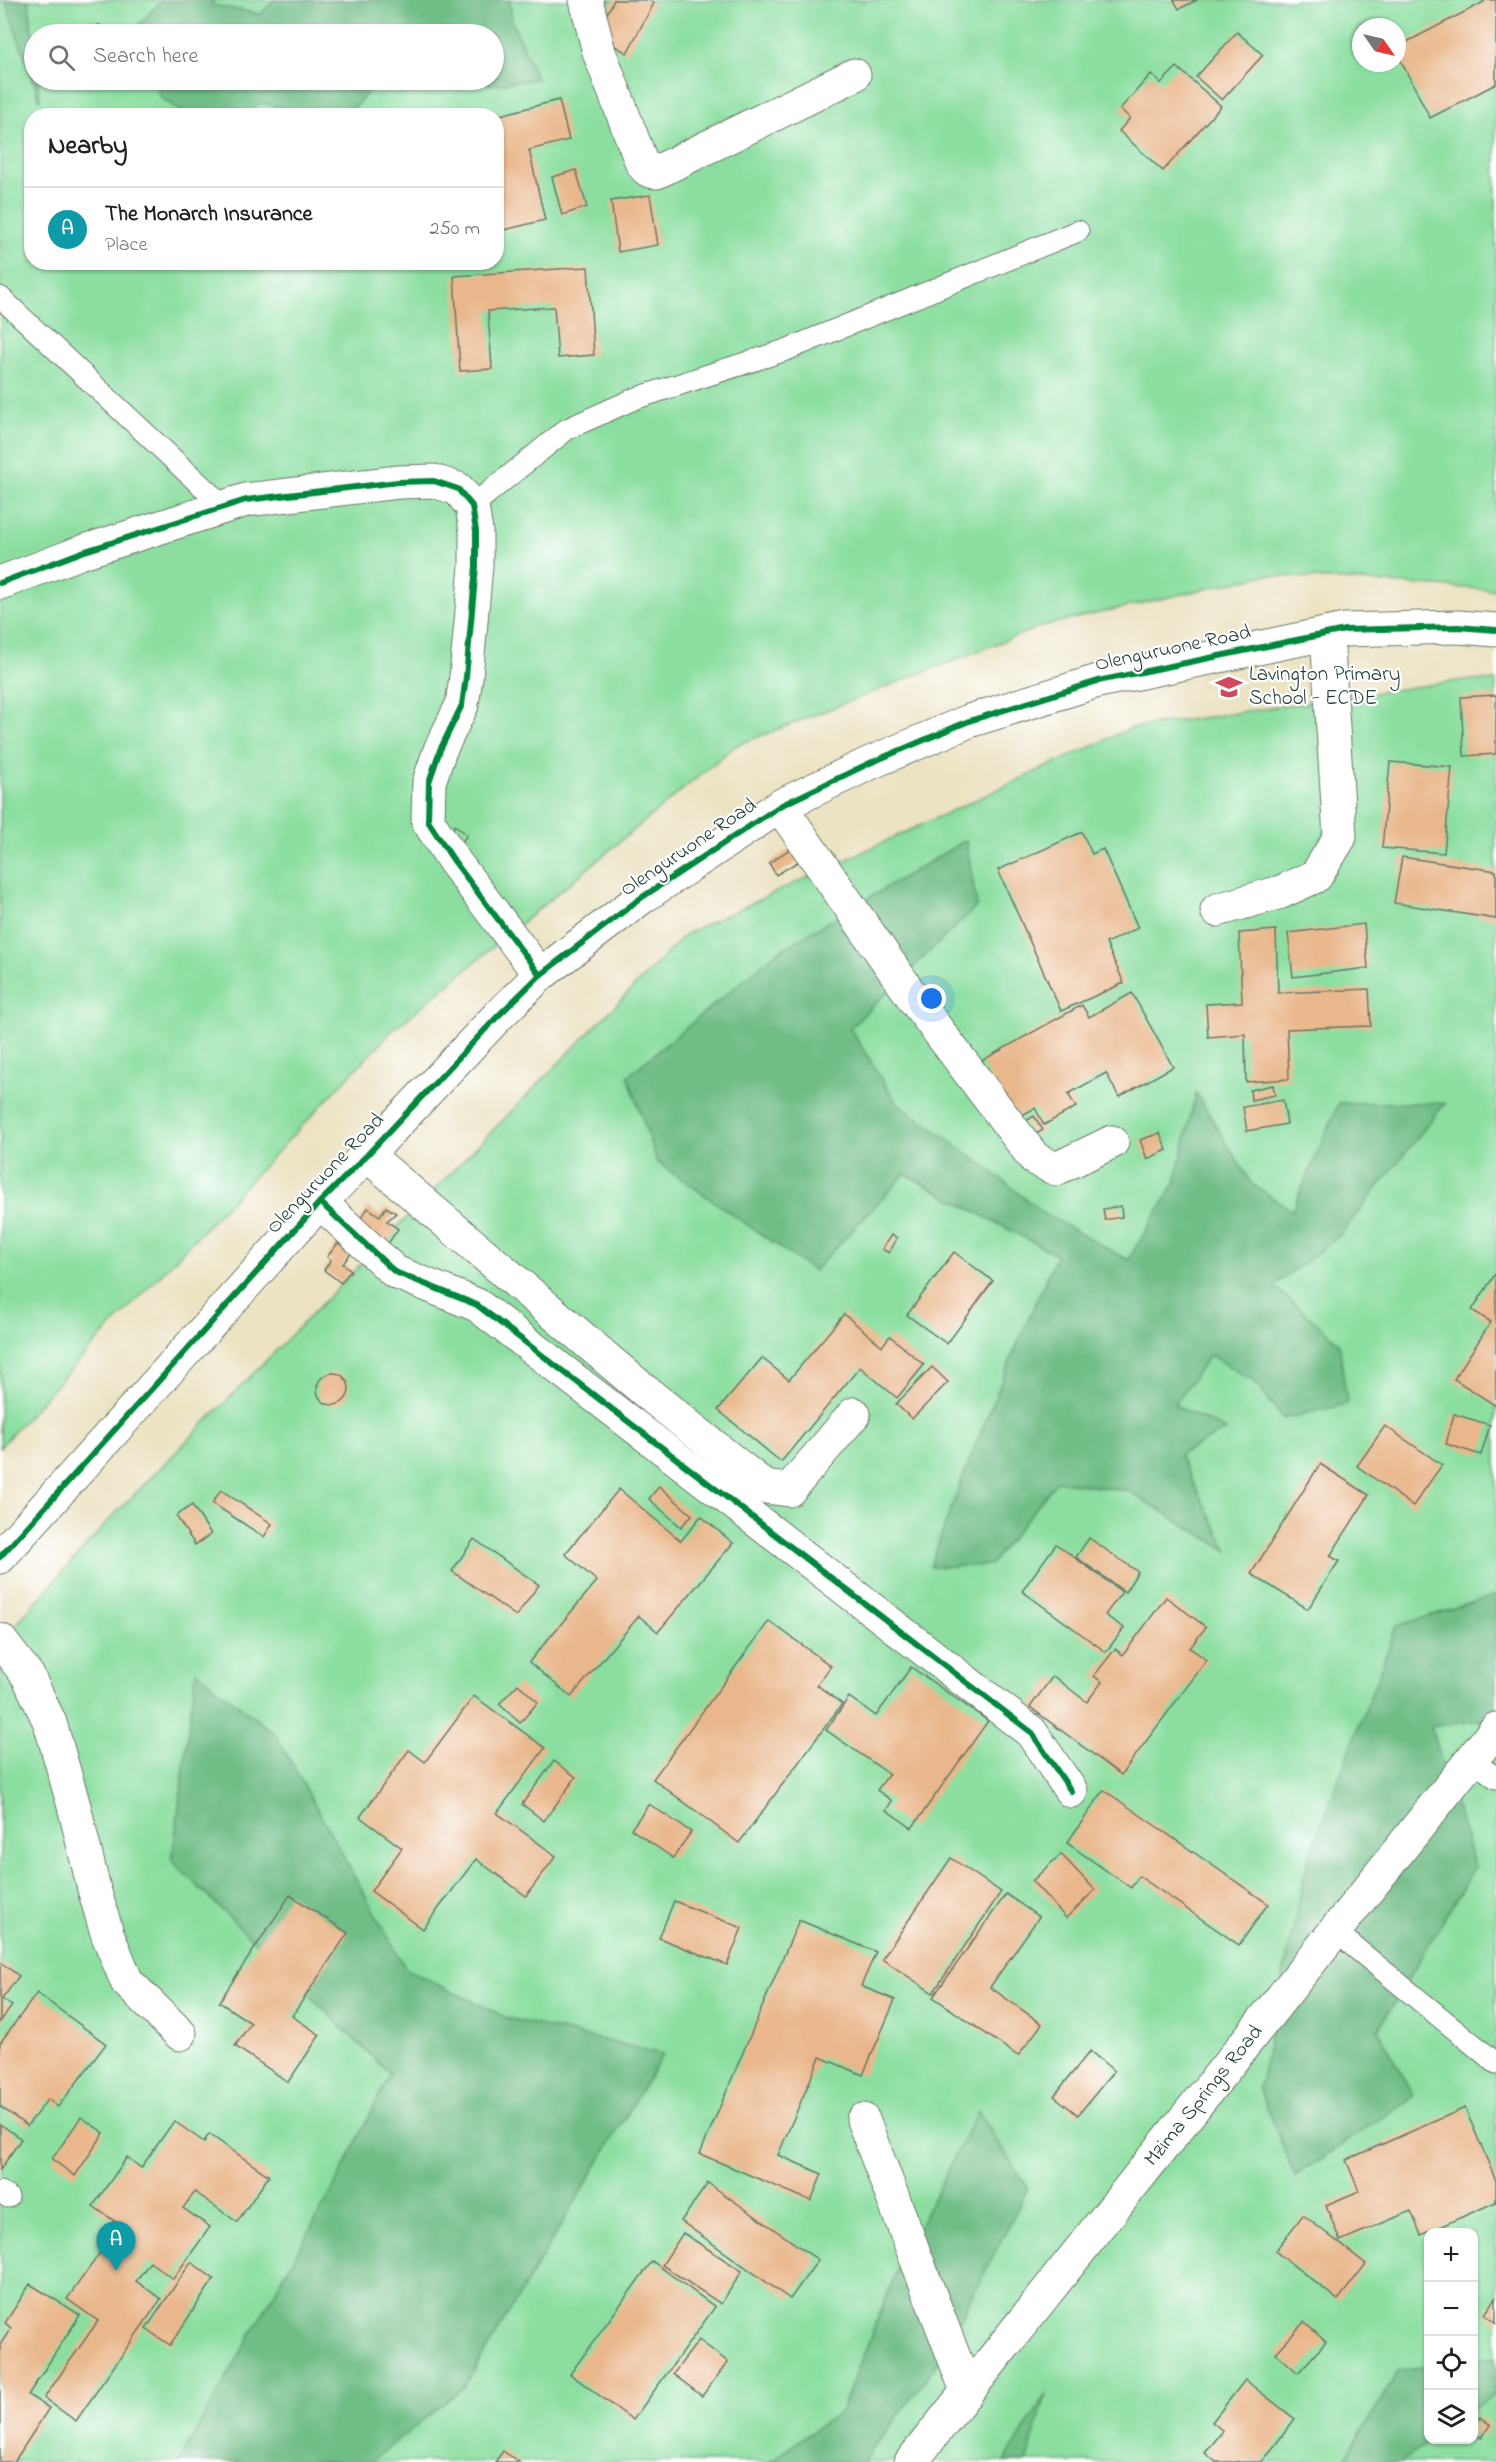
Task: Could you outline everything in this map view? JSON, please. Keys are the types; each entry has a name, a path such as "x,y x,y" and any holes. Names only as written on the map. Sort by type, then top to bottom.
{"street":[{"path":"586,0 599,52 641,161 645,169 651,172 657,172 854,75"},
{"path":"0,583 82,552 246,500 398,482 434,481 458,489 472,506 476,531 476,566 466,677 462,705 440,750 429,782 428,821 454,861 540,975"},
{"name":"Olenguruone Road","path":"0,1557 320,1202 540,975 641,898 780,806 870,763 969,721 1109,678 1345,630 1458,627 1496,630"},
{"path":"1217,910 1281,892 1316,876 1340,837 1327,634"},
{"path":"780,806 914,999 1035,1159 1056,1169 1112,1142"},
{"path":"367,1155 646,1392 765,1487 789,1490 854,1414"},
{"path":"320,1202 395,1272 477,1305 1031,1732 1071,1791"},
{"path":"0,1640 28,1676 50,1724 74,1806 94,1890 107,1933 127,1982 180,2034"},
{"name":"Mzima Springs Road","path":"910,2462 1336,1932 1484,1769 1496,1729"},
{"path":"863,2120 967,2391"}],"lane":[{"path":"472,506 567,429 634,399 786,350 1078,231"},
{"path":"0,297 224,507"},
{"path":"1336,1932 1496,2063"}],"green space":[{"path":"0,0 1496,0 1496,590 1266,575 1042,626 735,746 392,1031 54,1387 0,1447"},
{"path":"5,0 29,0 31,24 24,24 24,55"},
{"path":"162,0 215,0 211,5 261,14 274,0 509,0 513,24 537,79 504,83 504,24 140,24"},
{"path":"158,90 370,90 353,108 284,108 261,103 254,108 176,108 161,98"},
{"path":"1463,680 1496,681 1496,2462 0,2462 0,1642 113,1516 687,933 1131,728"},
{"path":"966,840 977,906 850,1028 896,1102 981,1163 1043,1213 1128,1260 1175,1184 1196,1093 1251,1183 1292,1211 1339,1103 1445,1103 1340,1235 1274,1286 1339,1343 1347,1404 1283,1419 1255,1382 1210,1355 1174,1405 1226,1430 1179,1455 1228,1551 1128,1491 1057,1481 990,1565 930,1567 990,1410 1057,1255 905,1174 814,1271 657,1162 628,1076 776,953"},
{"path":"1496,1595 1496,1718 1431,1727 1475,1867 1378,2030 1414,2096 1295,2176 1259,2088 1308,1860 1397,1626"},
{"path":"196,1671 276,1735 406,1969 507,2018 663,2054 465,2386 371,2462 179,2462 332,2191 390,2074 172,1861"},
{"path":"978,2111 1028,2188 939,2361 863,2462 769,2462 841,2411 898,2268"},
{"path":"1496,2357 1496,2393 1478,2406 1478,2390 1478,2359"},
{"path":"1424,2367 1424,2444 1426,2444 1400,2462 1343,2462 1399,2370"},
{"path":"1047,2392 1026,2462 1005,2462"}],"building":[{"path":"614,0 648,0 654,3 627,53 596,35"},
{"path":"1174,0 1197,0 1179,9"},
{"path":"1483,0 1496,0 1496,84 1430,118 1406,71 1406,42 1484,2"},
{"path":"1237,32 1263,55 1222,100 1196,77"},
{"path":"1177,67 1221,106 1163,171 1119,131 1130,118 1120,109 1151,74 1161,83"},
{"path":"559,100 569,140 529,150 545,220 504,230 504,114"},
{"path":"576,170 587,207 562,215 552,177"},
{"path":"650,195 658,245 618,252 611,201"},
{"path":"588,267 594,355 558,358 554,307 488,311 492,369 460,371 454,276"},
{"path":"1496,695 1496,754 1464,756 1461,697"},
{"path":"1390,762 1452,767 1444,853 1382,848"},
{"path":"455,825 467,835 459,846 447,836"},
{"path":"1082,832 1092,854 1103,849 1138,928 1106,943 1124,983 1061,1011 998,870"},
{"path":"793,847 801,860 776,875 769,863"},
{"path":"1402,857 1496,871 1496,919 1394,903"},
{"path":"1364,924 1368,968 1293,977 1288,933"},
{"path":"1276,930 1278,993 1369,989 1371,1026 1287,1029 1289,1079 1246,1082 1245,1034 1208,1037 1206,1004 1242,1002 1239,933"},
{"path":"1132,993 1173,1067 1119,1097 1106,1073 1068,1094 1076,1107 1044,1125 1035,1108 1013,1120 981,1061 1082,1005 1089,1017"},
{"path":"1273,1085 1275,1095 1251,1100 1250,1090"},
{"path":"1283,1100 1287,1124 1247,1131 1243,1107"},
{"path":"1034,1116 1043,1130 1033,1136 1024,1122"},
{"path":"1160,1133 1167,1150 1147,1159 1140,1140"},
{"path":"1121,1206 1122,1217 1105,1220 1103,1209"},
{"path":"386,1207 396,1213 387,1221 398,1229 387,1245 357,1224 368,1208 380,1216"},
{"path":"891,1235 897,1238 889,1253 882,1249"},
{"path":"338,1243 351,1253 343,1264 351,1270 341,1283 324,1270 331,1260 327,1257"},
{"path":"954,1252 993,1281 947,1344 907,1315"},
{"path":"1496,1273 1496,1406 1454,1379 1491,1322 1472,1310"},
{"path":"844,1314 882,1346 890,1336 924,1365 897,1398 860,1367 781,1462 718,1410 762,1358 789,1380"},
{"path":"932,1367 948,1382 912,1419 896,1404"},
{"path":"333,1373 344,1378 349,1389 344,1400 333,1405 322,1400 317,1389 322,1378"},
{"path":"1454,1414 1490,1425 1481,1455 1446,1444"},
{"path":"1385,1426 1442,1465 1413,1506 1357,1466"},
{"path":"1320,1464 1369,1495 1330,1556 1339,1561 1308,1609 1251,1574"},
{"path":"659,1486 692,1515 681,1527 649,1499"},
{"path":"619,1489 681,1541 701,1516 733,1543 658,1632 639,1616 571,1697 529,1662 597,1581 565,1554"},
{"path":"221,1490 272,1524 264,1537 212,1503"},
{"path":"192,1505 211,1534 195,1545 176,1516"},
{"path":"1089,1538 1138,1572 1125,1592 1076,1557"},
{"path":"474,1539 539,1585 516,1616 452,1571"},
{"path":"1056,1544 1122,1592 1105,1615 1124,1628 1106,1652 1022,1591"},
{"path":"1166,1597 1206,1627 1190,1648 1207,1660 1121,1775 1030,1707 1053,1676 1087,1702 1102,1682 1094,1676 1115,1649 1123,1655"},
{"path":"769,1621 831,1666 817,1685 842,1704 739,1843 653,1779"},
{"path":"911,1667 988,1721 912,1828 886,1810 892,1801 877,1790 889,1774 826,1730 849,1697 876,1716"},
{"path":"518,1684 538,1702 520,1723 499,1704"},
{"path":"474,1696 545,1748 497,1813 556,1856 526,1896 476,1859 423,1929 371,1891 402,1848 360,1817 409,1750 425,1762"},
{"path":"554,1761 576,1777 544,1821 522,1804"},
{"path":"1104,1790 1268,1904 1239,1945 1139,1876 1131,1888 1067,1843"},
{"path":"649,1804 691,1832 673,1858 631,1829"},
{"path":"1061,1854 1095,1890 1066,1918 1032,1881"},
{"path":"951,1858 1001,1892 933,1993 882,1959"},
{"path":"1006,1894 1039,1917 990,1987 1042,2024 1018,2056 933,1997"},
{"path":"290,1895 348,1933 292,2016 320,2035 288,2082 235,2046 251,2023 219,2002"},
{"path":"674,1901 742,1928 727,1965 659,1938"},
{"path":"799,1920 876,1952 861,1986 895,2000 863,2075 820,2057 778,2155 822,2174 811,2201 700,2154"},
{"path":"0,1962 19,1976 2,1999 12,2006 0,2022"},
{"path":"37,1993 106,2044 58,2107 48,2099 27,2126 0,2106 0,2043"},
{"path":"1090,2051 1114,2071 1078,2115 1054,2096"},
{"path":"1465,2108 1496,2181 1496,2202 1437,2228 1424,2228 1424,2234 1421,2235 1411,2211 1340,2241 1326,2205 1359,2191 1346,2160"},
{"path":"81,2117 104,2133 75,2176 52,2159"},
{"path":"174,2121 204,2142 209,2134 269,2176 237,2222 195,2192 183,2208 210,2227 173,2279 150,2262 136,2281 161,2299 76,2421 44,2398 98,2321 67,2299 120,2225 93,2206 127,2157 141,2168"},
{"path":"0,2124 21,2139 0,2170"},
{"path":"708,2183 818,2260 790,2299 681,2221"},
{"path":"1303,2215 1366,2264 1338,2300 1275,2251"},
{"path":"683,2233 742,2271 721,2304 662,2265"},
{"path":"652,2261 715,2307 633,2420 570,2374"},
{"path":"191,2262 214,2279 170,2345 146,2329"},
{"path":"30,2284 80,2315 28,2395 49,2408 14,2462 0,2462 0,2345 11,2328 5,2323"},
{"path":"1496,2298 1496,2323 1485,2314"},
{"path":"1304,2322 1326,2342 1298,2373 1276,2353"},
{"path":"699,2340 728,2362 702,2396 673,2374"},
{"path":"1245,2380 1295,2419 1262,2462 1216,2462 1205,2453 1223,2431 1212,2422"},
{"path":"1480,2417 1490,2425 1481,2438 1478,2435"},
{"path":"503,2451 519,2462 495,2462"}],"cycle path":[{"path":"0,583 82,552 246,500 398,482 434,481 458,489 472,506 476,531 476,566 466,677 462,705 440,750 429,782 428,821 454,861 540,975"},
{"path":"0,1557 320,1202 540,975 641,898 780,806 870,763 969,721 1098,681 1345,630 1458,627 1496,630"},
{"path":"320,1202 395,1272 477,1305 1031,1732 1071,1791"}],"place":[{"name":"Lavington Primary School - ECDE","path":"1229,687"},
{"name":"The Monarch Insurance","path":"116,2271"}]}
